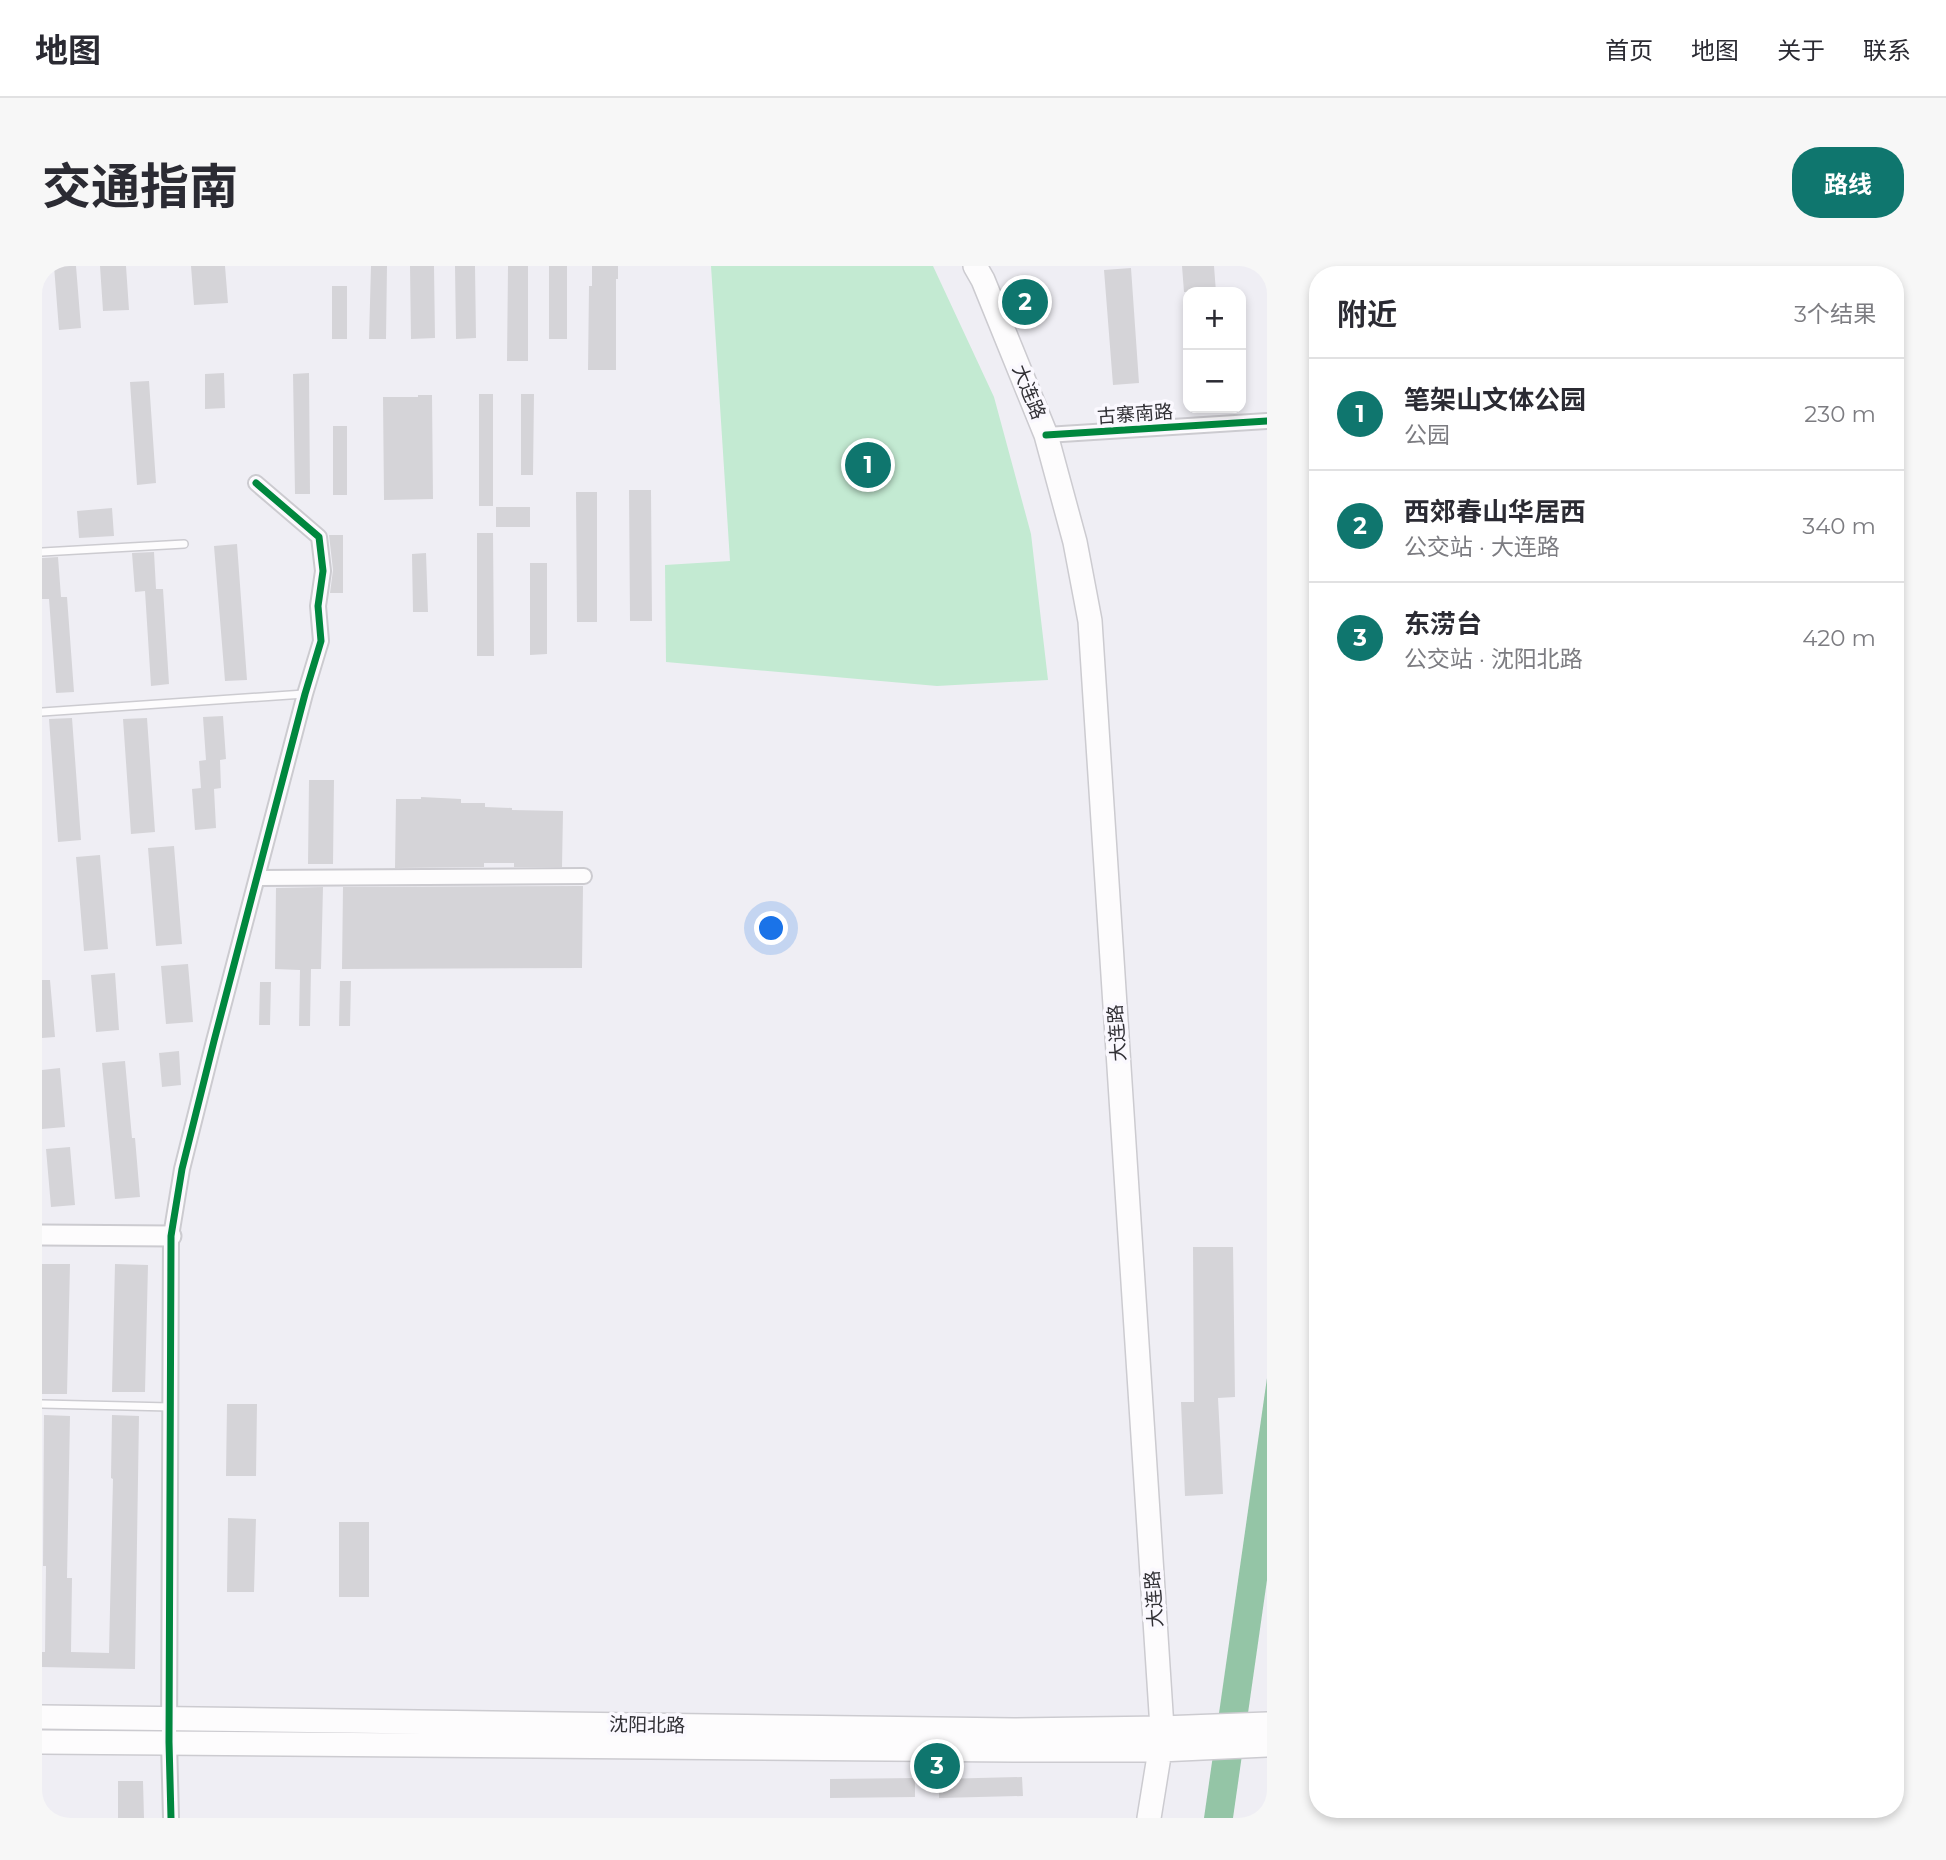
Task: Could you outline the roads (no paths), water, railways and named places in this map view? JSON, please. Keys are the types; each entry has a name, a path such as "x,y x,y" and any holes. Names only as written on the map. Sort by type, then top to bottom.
{"main road":[{"name":"大连路","path":"975,266 1046,435 1074,542 1090,621 1161,1739 1149,1818"},
{"name":"沈阳北路","path":"42,1717 1014,1730 1161,1739"},
{"name":"沈阳北路","path":"42,1742 1014,1750 1259,1735"}],"street":[{"name":"古寨南路","path":"1046,435 1267,421"},
{"path":"171,1818 171,1236 182,1169 214,1041 321,641 318,606 323,571 319,537 256,483"},
{"path":"257,878 584,876"},
{"path":"42,1235 171,1236"}],"lane":[{"path":"42,552 184,544"},
{"path":"42,712 305,694"},
{"path":"42,1404 170,1407"}],"place":[{"name":"西郊春山华居西","path":"1025,302"},
{"name":"笔架山文体公园","path":"868,465"},
{"name":"东涝台","path":"937,1766"}]}
